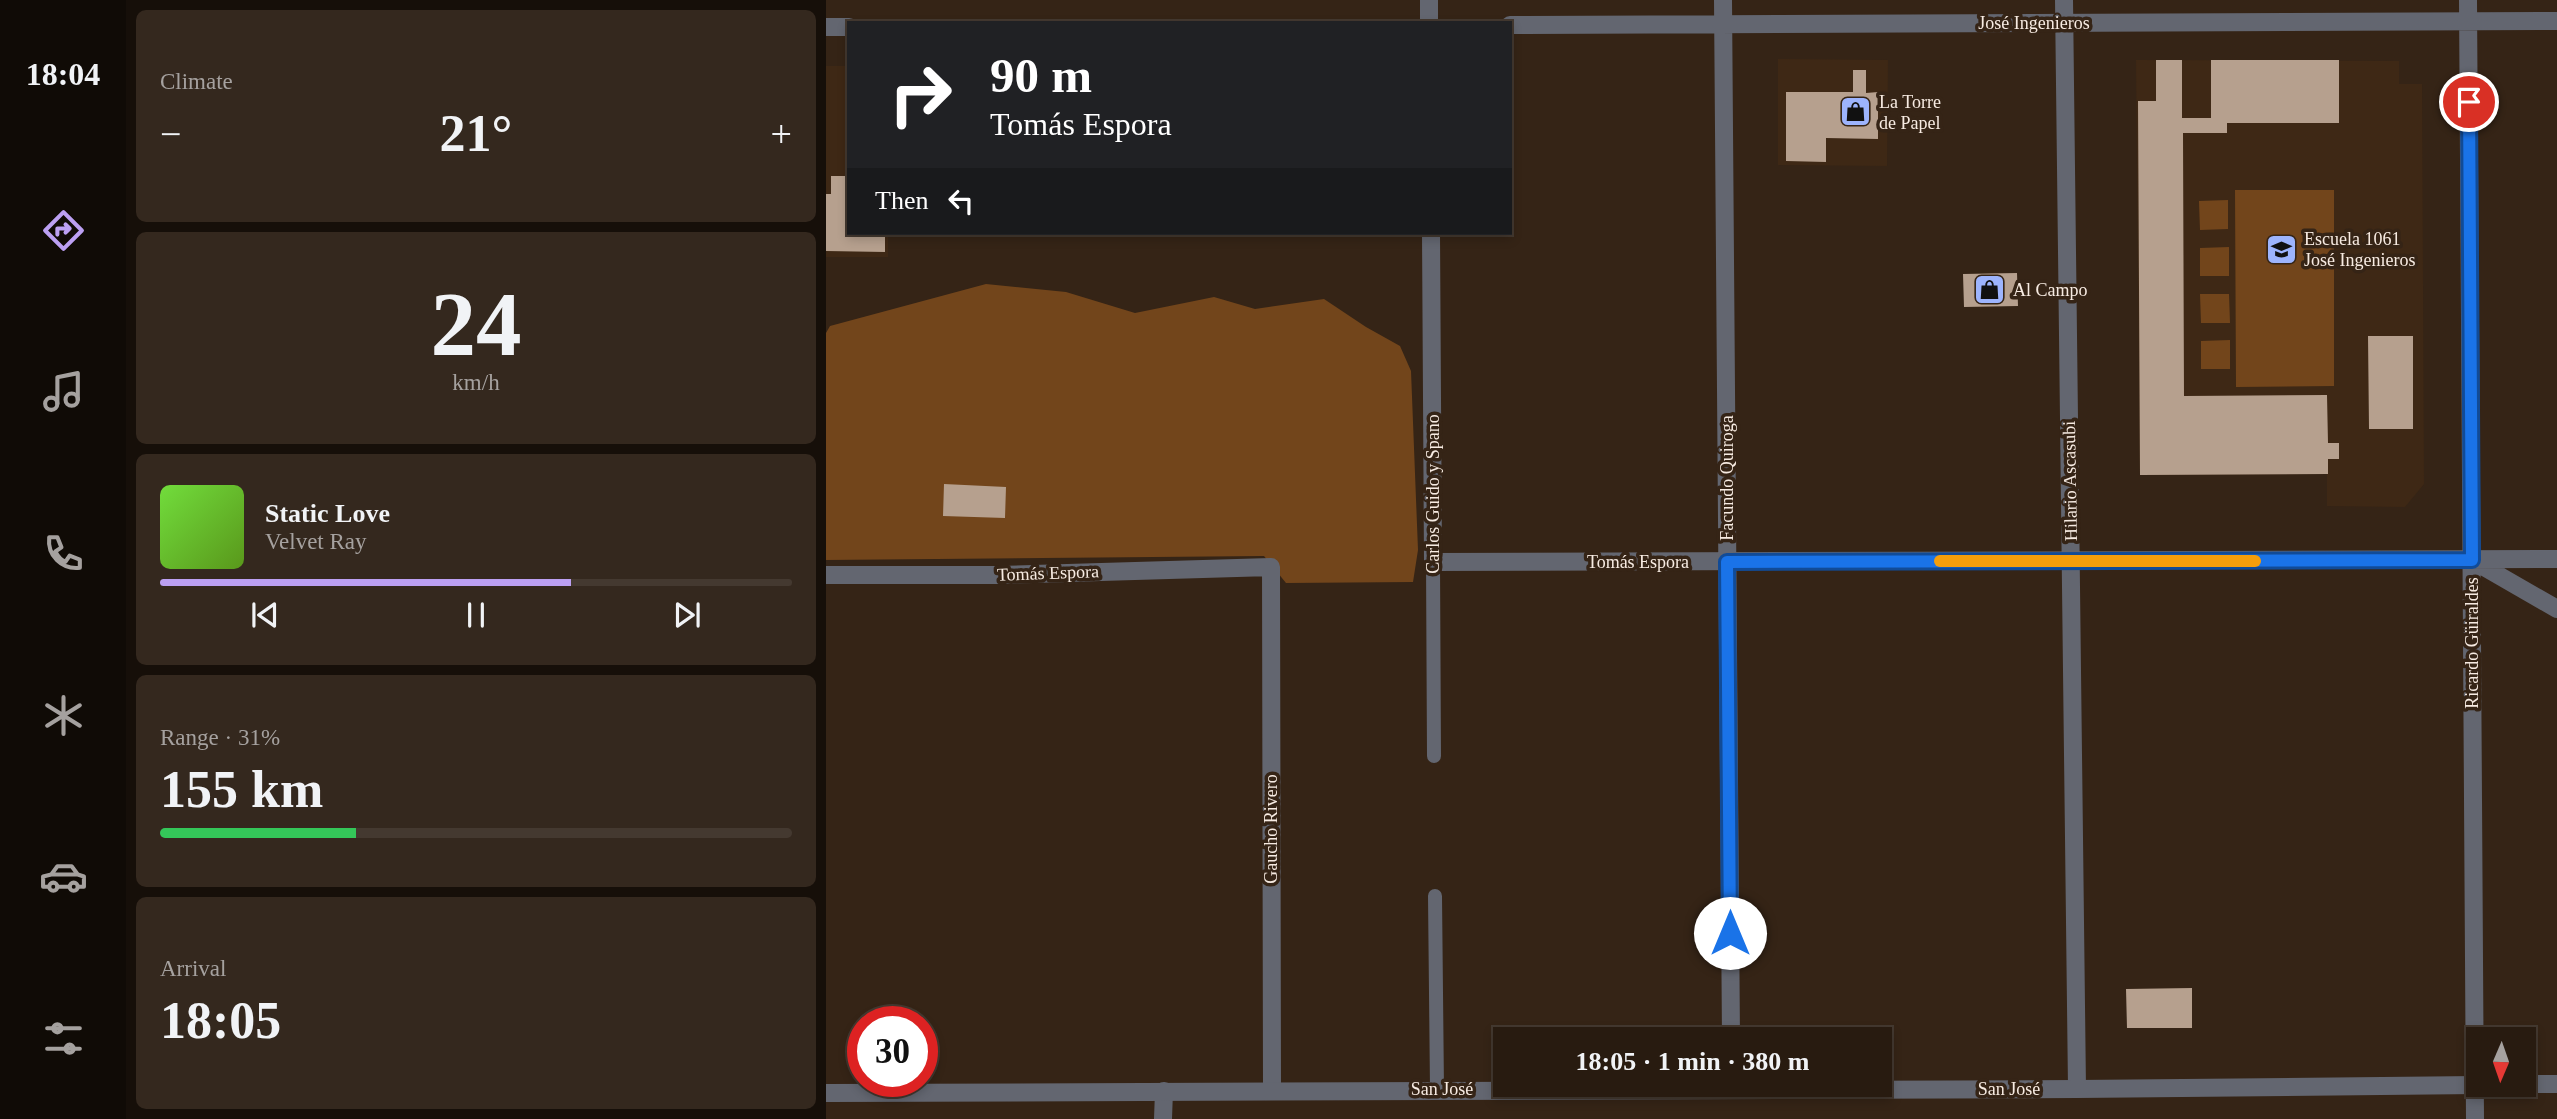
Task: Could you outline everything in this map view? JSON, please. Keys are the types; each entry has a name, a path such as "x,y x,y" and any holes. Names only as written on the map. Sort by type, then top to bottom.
{"street":[{"path":"1429,0 1429,21"},
{"name":"Facundo Quiroga","path":"1723,0 1731,1027"},
{"name":"Hilario Ascasubi","path":"2064,0 2077,1089"},
{"name":"Ricardo Güiraldes","path":"2468,0 2476,1027"},
{"name":"José Ingenieros","path":"1512,25 2557,21"},
{"path":"826,27 847,27"},
{"name":"Carlos Guido y Spano","path":"1431,235 1433,562"},
{"name":"Tomás Espora","path":"1433,562 2557,559"},
{"path":"2472,560 2557,609"},
{"name":"Tomás Espora","path":"826,575 999,575 1270,567"},
{"name":"Gaucho Rivero","path":"1270,567 1272,1090"},
{"path":"2536,1084 2557,1084"},
{"name":"San José","path":"1892,1088 2466,1085"},
{"name":"San José","path":"826,1093 1493,1089"},
{"path":"1163,1119 1164,1091"},
{"name":"Ricardo Güiraldes","path":"2474,1119 2475,1097"}],"lane":[{"name":"Carlos Guido y Spano","path":"1433,562 1434,756"},
{"path":"1435,896 1437,1089"}],"shaded area":[{"path":"1778,59 1888,60 1887,166 1778,165"},
{"name":"Escuela 1061 José Ingenieros","path":"2136,60 2399,61 2399,84 2422,84 2424,484 2405,507 2327,506 2327,474 2140,475"},
{"path":"826,66 847,66 847,235 888,235 888,257 826,257"},
{"path":"2235,190 2334,190 2334,386 2236,387"},
{"path":"2228,200 2228,229 2200,230 2199,201"},
{"path":"2229,247 2229,276 2200,276 2200,248"},
{"path":"986,284 1066,292 1135,313 1214,297 1255,309 1324,299 1400,346 1411,371 1418,550 1413,582 1286,583 1264,556 826,560 826,333 830,326"},
{"path":"2200,294 2229,294 2230,323 2201,323"},
{"path":"2230,340 2230,369 2201,369 2201,341"}],"building":[{"path":"2156,60 2182,60 2182,118 2211,118 2211,60 2339,60 2339,123 2227,123 2227,133 2183,133 2184,396 2327,395 2328,443 2339,443 2339,459 2328,459 2328,474 2140,475 2138,101 2156,101"},
{"path":"1853,70 1866,70 1866,93 1878,92 1878,139 1826,138 1826,162 1786,161 1786,92 1853,92"},
{"path":"831,176 847,176 847,235 885,235 885,252 826,251 826,194 831,194"},
{"name":"Al Campo","path":"2017,273 2018,306 1964,307 1963,274"},
{"path":"2368,336 2413,336 2413,429 2369,429"},
{"path":"944,484 1006,487 1005,518 943,516"},
{"path":"2192,988 2192,1028 2127,1028 2126,989"}],"slow traffic":[{"path":"1940,561 2255,561"}],"place":[{"name":"La Torre de Papel","path":"1856,112"},
{"name":"Escuela 1061 José Ingenieros","path":"2281,249"},
{"name":"Al Campo","path":"1990,290"}],"route":[{"path":"1730,933 1727,562 2472,560 2469,102"}]}
